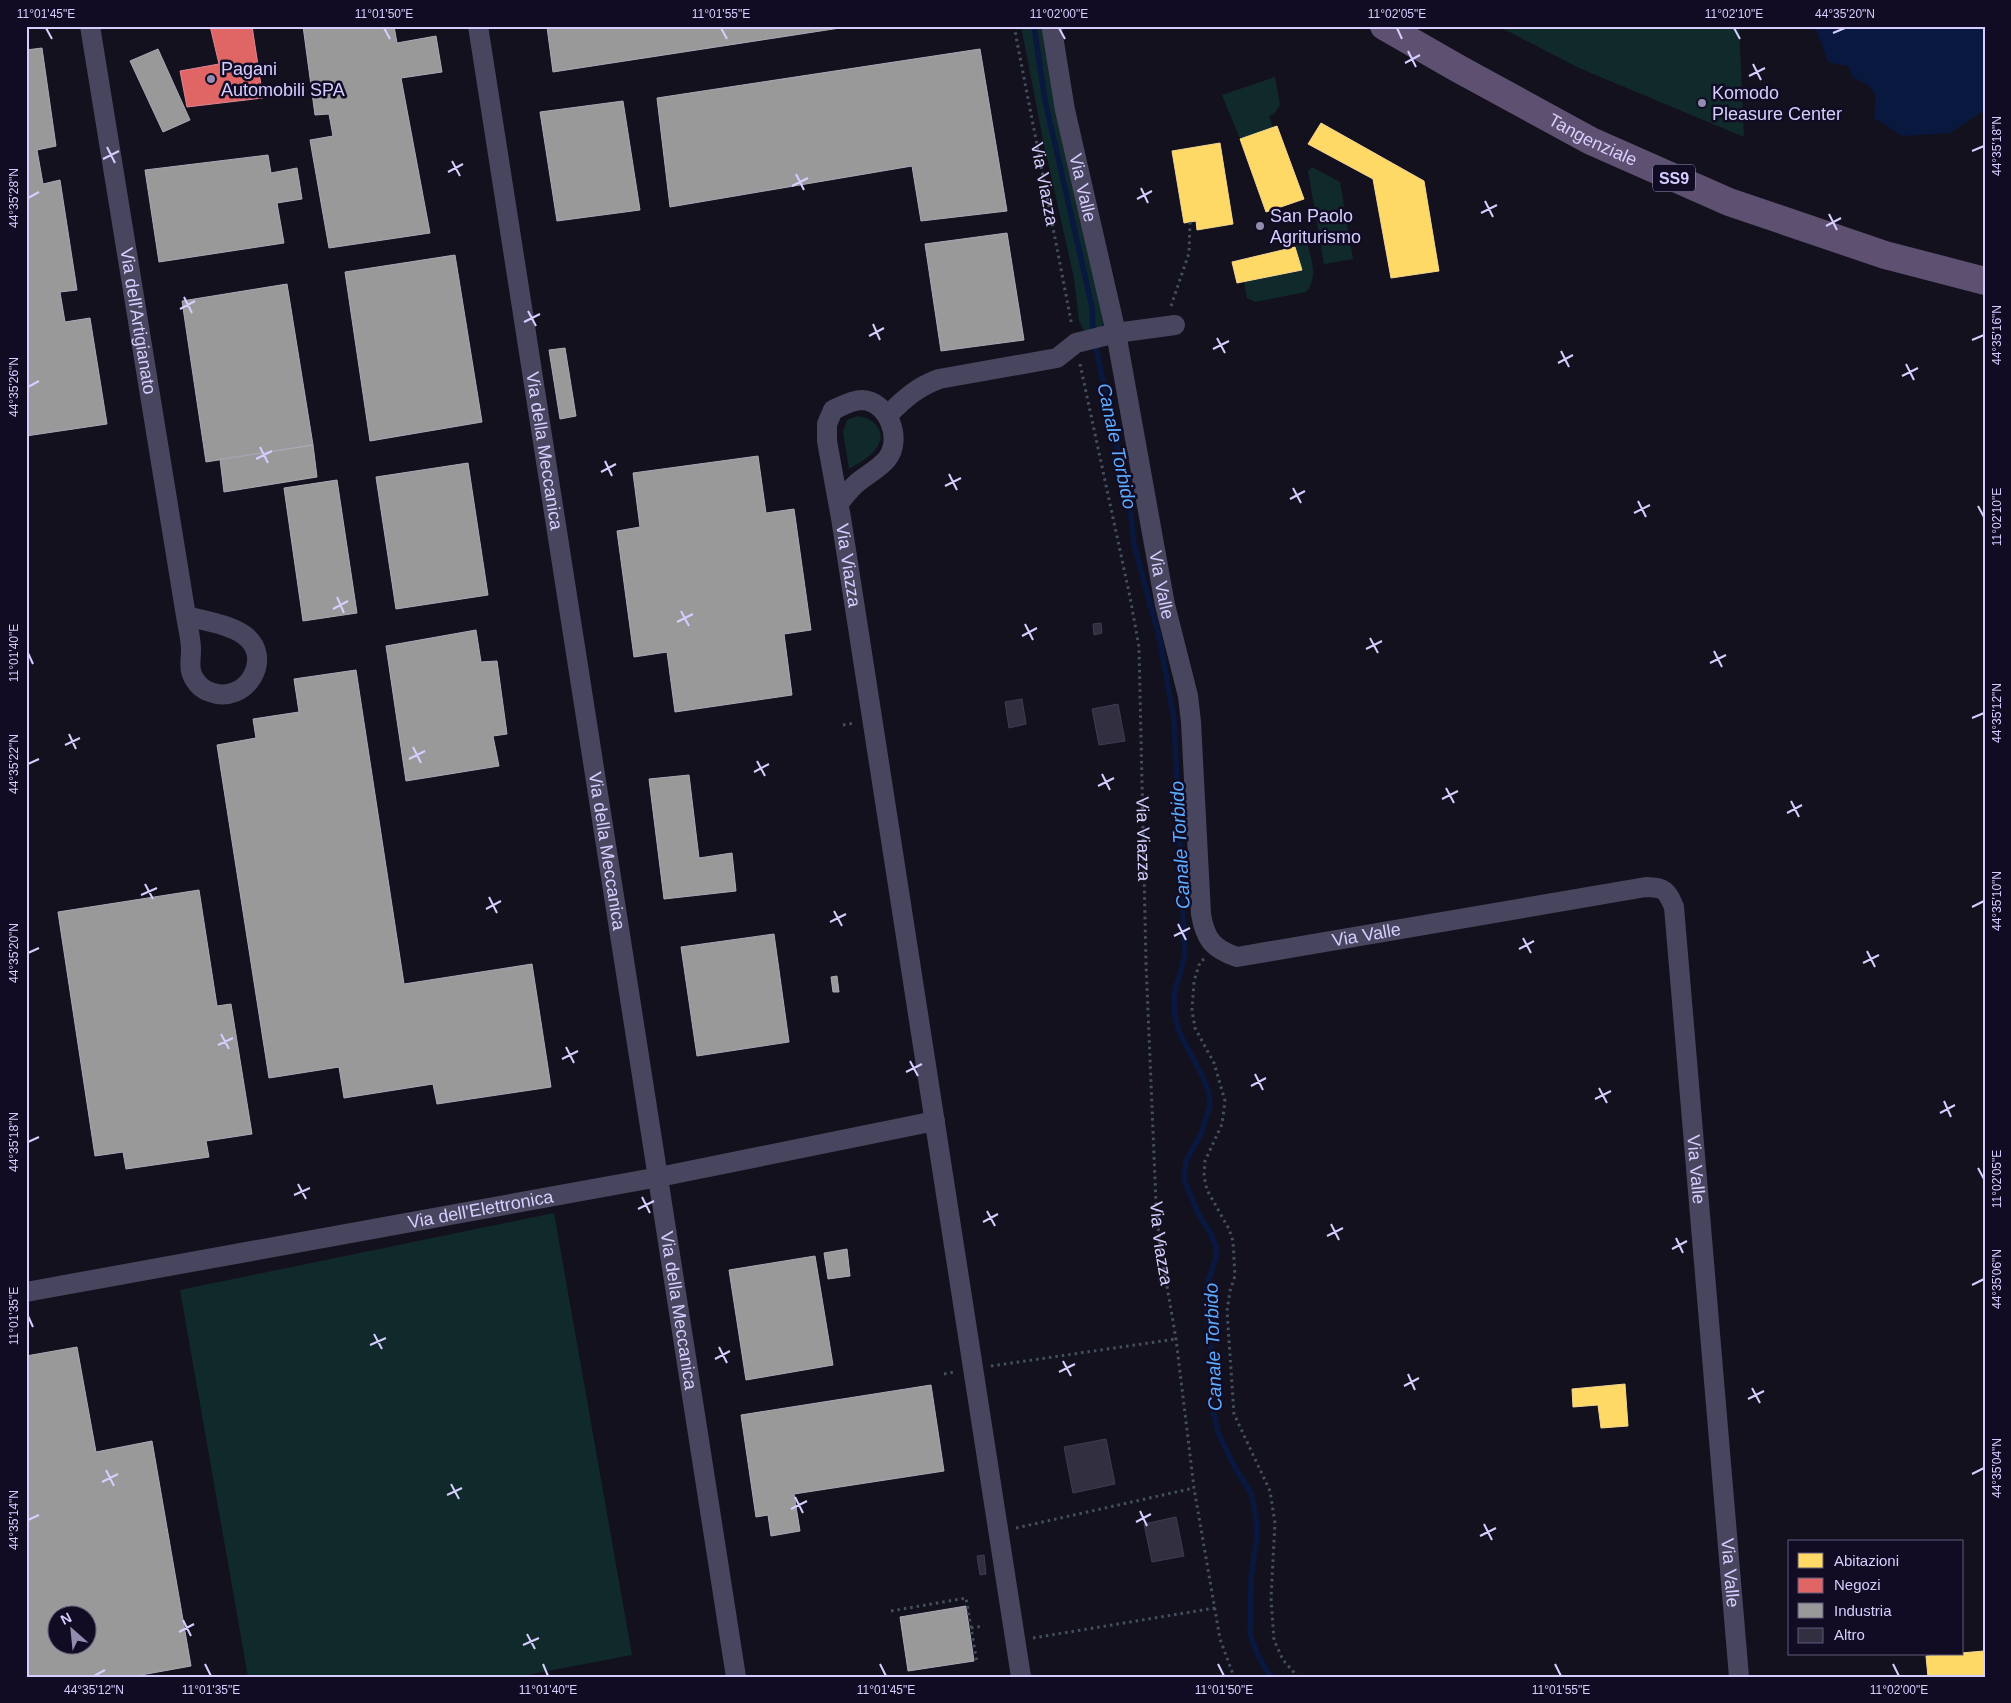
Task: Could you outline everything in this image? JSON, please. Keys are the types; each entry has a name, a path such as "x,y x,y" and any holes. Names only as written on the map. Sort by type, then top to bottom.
{"main road":[{"name":"Tangenziale","path":"1384,26 1458,69 1591,141 1729,202 1885,255 1985,280"}],"street":[{"name":"Via dell'Artigianato","path":"90,26 186,616"},
{"name":"Via della Meccanica","path":"478,26 736,1677"},
{"name":"Via Valle","path":"1053,26 1052,30 1066,110 1116,333 1165,605 1188,696 1203,929 1210,942 1223,952 1237,957 1646,887 1657,887 1667,892 1674,907 1739,1677"},
{"path":"888,415 907,396 922,385 930,382 1057,358 1076,343 1172,320"},
{"name":"Via Viazza","path":"839,503 856,483 888,459 893,446 888,415 878,406 863,400 850,402 833,410 827,424 827,441 839,503 1021,1677"},
{"name":"Via dell'Elettronica","path":"26,1292 659,1177 935,1121"}],"path":[{"name":"Via Viazza","path":"1014,26 1076,343 1139,647 1146,963 1156,1203 1160,1246 1176,1339 1194,1488 1220,1639 1234,1677"},
{"path":"1172,320 1189,253 1190,222"},
{"path":"1223,952 1205,958 1200,962 1194,981 1192,1010 1195,1028 1214,1063 1225,1101 1222,1124 1205,1161 1204,1176 1208,1190 1229,1229 1233,1241 1234,1276 1227,1311 1234,1414 1270,1491 1275,1523 1271,1598 1274,1640 1283,1660 1298,1677"},
{"path":"974,1369 1176,1339"},
{"path":"999,1532 1194,1488"},
{"path":"890,1611 966,1598 977,1663"},
{"path":"1016,1641 1215,1608"},
{"path":"971,1628 984,1626"}],"green space":[{"path":"1021,26 1042,26 1055,107 1081,204 1103,324 1101,330 1087,333 1079,321 1074,278 1043,140"},
{"name":"Komodo Pleasure Center","path":"1498,26 1739,26 1744,137 1579,68"},
{"path":"1275,77 1280,105 1274,114 1269,116 1273,128 1240,139 1222,95"},
{"path":"1312,167 1340,182 1353,259 1324,264 1308,171"},
{"path":"1307,241 1313,274 1310,286 1306,292 1255,302 1247,298 1244,282 1302,270 1295,244"},
{"path":"858,416 875,424 881,438 872,453 849,469 843,432 847,420"},
{"path":"554,1213 632,1655 516,1677 248,1677 180,1290"}],"water":[{"path":"1815,26 1985,26 1985,110 1950,133 1902,136 1874,118 1876,103 1874,93 1867,85 1853,78 1848,66 1828,62"}],"building: Abitazioni":[{"path":"1321,123 1424,181 1439,271 1391,278 1373,179 1308,144"},
{"path":"1277,126 1304,199 1266,212 1240,139"},
{"path":"1220,143 1233,224 1197,230 1196,221 1184,223 1172,151"},
{"path":"1295,247 1302,270 1237,283 1232,262"},
{"path":"1625,1384 1628,1426 1601,1428 1598,1405 1573,1407 1572,1389"},
{"path":"1984,1651 1985,1677 1928,1677 1926,1656 1964,1656 1964,1653"}],"building: Negozi":[{"path":"210,26 252,26 263,98 187,107 180,71 219,64"}],"building: Industria":[{"path":"303,26 394,26 397,43 436,36 442,72 401,78 430,233 329,248 310,140 333,136 329,114 315,115"},
{"path":"853,26 553,72 547,27"},
{"path":"42,48 56,146 37,150 43,184 60,180 77,290 60,292 65,322 90,318 107,424 26,436 26,50"},
{"path":"158,49 190,120 163,132 130,61"},
{"path":"980,49 1007,211 921,221 912,166 670,207 657,98"},
{"path":"623,101 640,210 557,221 540,112"},
{"path":"268,155 271,173 297,168 302,199 277,203 284,243 159,262 145,170"},
{"path":"1007,233 1024,340 941,351 925,244"},
{"path":"455,255 482,422 370,441 345,272"},
{"path":"287,284 313,445 206,462 182,301"},
{"path":"565,348 576,416 560,419 549,350"},
{"path":"313,445 317,477 224,492 220,459"},
{"path":"758,456 766,513 794,509 811,630 784,634 792,695 675,712 667,652 634,657 617,531 640,527 633,473"},
{"path":"468,463 488,595 396,609 376,477"},
{"path":"337,480 357,613 303,621 284,488"},
{"path":"476,630 481,662 497,661 507,734 493,736 499,766 406,781 386,646"},
{"path":"356,670 404,984 532,964 551,1087 437,1104 433,1084 344,1098 339,1067 269,1078 217,745 256,738 253,719 299,712 294,679"},
{"path":"689,775 699,858 732,853 736,891 664,899 649,779"},
{"path":"199,890 217,1006 231,1004 252,1134 206,1141 209,1157 126,1169 123,1152 95,1156 58,912"},
{"path":"774,934 789,1042 697,1056 681,947"},
{"path":"837,976 839,992 833,992 831,977"},
{"path":"847,1249 850,1276 828,1279 824,1253"},
{"path":"815,1256 833,1365 746,1380 729,1270"},
{"path":"77,1347 96,1452 152,1441 191,1666 130,1677 26,1677 26,1356"},
{"path":"931,1385 944,1471 794,1494 800,1531 771,1536 768,1515 756,1517 741,1415"},
{"path":"966,1606 974,1661 908,1671 900,1617"}],"building: Altro":[{"path":"1101,623 1102,633 1094,635 1093,624"},
{"path":"1022,699 1026,724 1009,728 1005,702"},
{"path":"1118,704 1125,741 1099,745 1092,709"},
{"path":"1106,1439 1115,1484 1073,1493 1064,1447"},
{"path":"1176,1517 1184,1556 1152,1562 1144,1524"},
{"path":"984,1555 986,1574 980,1575 977,1556"}],"waterway":[{"name":"Canale Torbido","path":"1034,26 1045,100 1092,307 1093,331"},
{"name":"Canale Torbido","path":"1095,343 1130,506 1134,544 1160,641 1174,719 1185,955 1174,995 1175,1016 1180,1034 1203,1077 1209,1094 1210,1105 1201,1134 1186,1161 1184,1179 1198,1213 1211,1234 1216,1247 1216,1258 1207,1284 1208,1325 1214,1372 1211,1402 1218,1432 1234,1466 1251,1493 1256,1516 1257,1535 1251,1578 1250,1634 1258,1656 1271,1677"}],"place":[{"name":"Pagani Automobili SPA","path":"211,79"},
{"name":"Komodo Pleasure Center","path":"1702,103"},
{"name":"San Paolo Agriturismo","path":"1260,226"}]}
